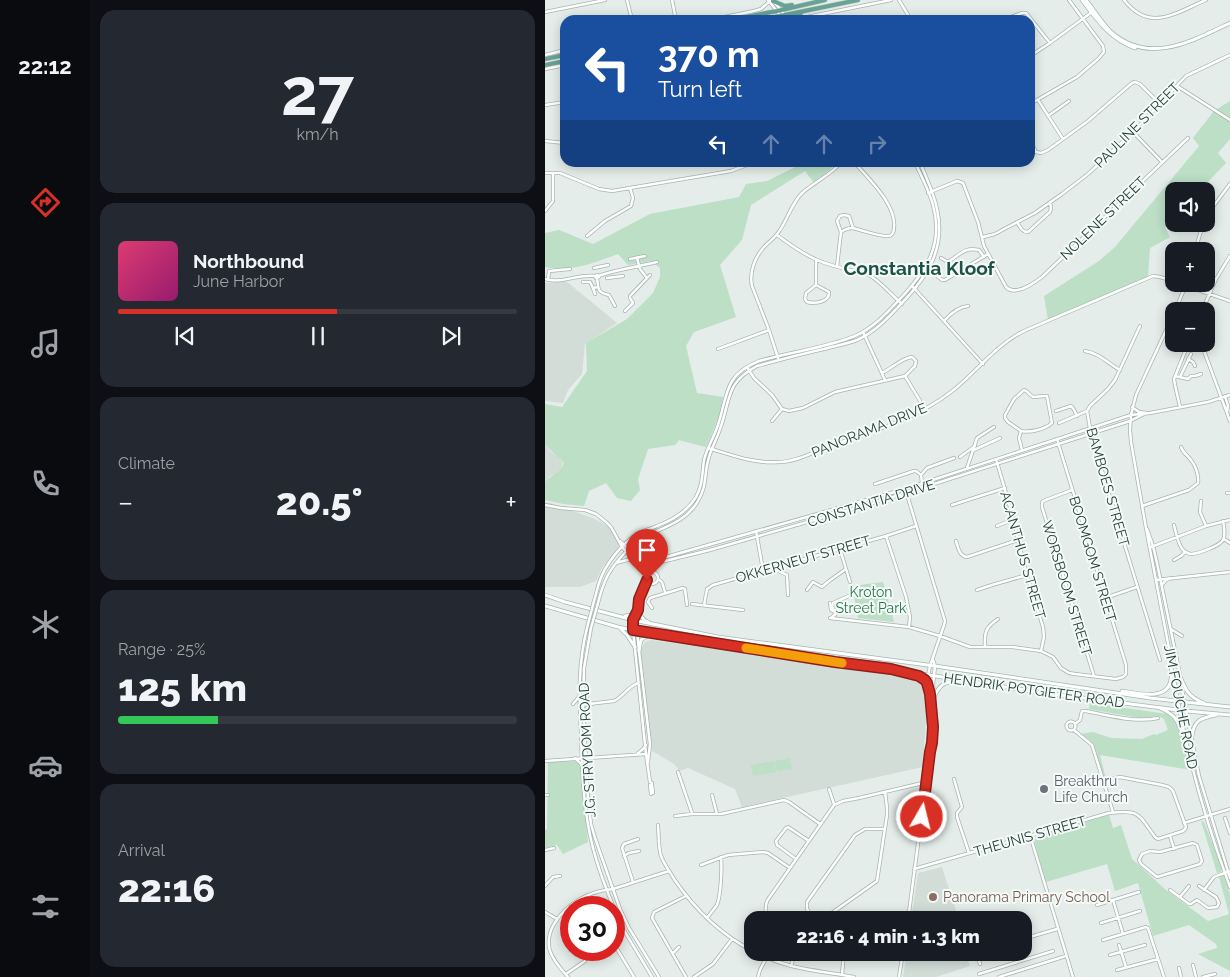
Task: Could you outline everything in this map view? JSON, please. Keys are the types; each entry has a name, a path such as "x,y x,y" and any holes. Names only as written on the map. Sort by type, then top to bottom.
{"main road":[{"path":"757,15 825,0"},
{"path":"783,15 858,0"},
{"path":"1082,0 1115,35 1135,46 1158,49 1171,47 1189,42 1230,23"},
{"path":"1086,0 1093,12"},
{"path":"771,1 785,6 806,4"},
{"path":"797,15 810,9"},
{"path":"545,59 560,56"},
{"path":"545,65 560,64"},
{"path":"545,595 619,616 627,617 638,607"},
{"name":"HENDRIK POTGIETER ROAD","path":"545,606 618,627 653,634 1044,693 1230,715"},
{"path":"638,607 642,618 653,625"},
{"name":"HENDRIK POTGIETER ROAD","path":"619,616 653,625 718,637 935,666 1150,698 1184,701"},
{"path":"618,627 627,635 635,647"},
{"path":"639,651 641,640 653,634"},
{"path":"1101,690 1159,694 1165,691 1171,682 1171,659"},
{"path":"891,669 922,677 927,683 930,694"},
{"path":"1179,674 1190,695 1194,699 1211,706"},
{"path":"934,698 941,685 947,682 973,682"},
{"path":"1184,701 1230,707"},
{"path":"1157,707 1175,717 1185,739"},
{"path":"1192,736 1194,726 1199,720 1222,714"}],"street":[{"path":"583,0 584,4"},
{"path":"545,12 605,0"},
{"path":"627,0 631,15"},
{"path":"672,0 675,15"},
{"path":"817,15 891,0"},
{"path":"899,0 908,15"},
{"path":"1035,102 1077,77 1104,52 1103,46 1069,0"},
{"path":"1124,0 1139,14 1153,19 1163,18 1206,0"},
{"path":"734,15 754,11 771,1 783,15"},
{"path":"1015,15 1022,12 1027,15"},
{"path":"1035,53 1093,12"},
{"path":"1035,25 1050,43"},
{"path":"545,54 560,51"},
{"name":"PAULINE STREET","path":"982,237 995,234 1050,203 1088,174 1133,132 1184,79 1192,73 1230,55"},
{"path":"545,69 560,64"},
{"path":"1035,151 1041,153 1048,150 1088,121 1132,83 1140,84 1160,104"},
{"path":"1177,86 1230,120"},
{"path":"1038,100 1063,139"},
{"path":"1048,116 1069,101"},
{"path":"545,105 560,103"},
{"path":"1133,132 1162,162"},
{"name":"NOLENE STREET","path":"989,254 1009,290 1029,285 1037,280 1188,138"},
{"path":"545,141 560,142"},
{"path":"545,173 563,174 595,188 612,191 731,171 742,167"},
{"path":"778,358 751,280 756,258 777,234 802,194 838,167"},
{"path":"841,232 853,228 887,237 892,234 895,226 892,213 885,198 858,167"},
{"path":"778,358 846,339 863,332 877,323 914,288 925,268 934,243 935,228 932,202 917,167"},
{"path":"589,628 605,579 616,562 637,540 682,518 696,505 704,489 710,449 727,390 733,379 759,361 849,342 865,336 884,322 902,304 928,272 937,249 939,225 932,191 922,167"},
{"path":"545,211 551,205 554,197 553,174"},
{"path":"928,193 957,181 963,184 973,206 989,254 945,280 936,275"},
{"path":"1215,204 1230,184"},
{"path":"587,236 605,221 631,206 633,198 630,188"},
{"name":"PAULINE STREET","path":"1017,222 1024,232 1028,232 1050,212 1050,203"},
{"path":"837,266 841,232 837,221 840,216 844,214 849,216 853,228"},
{"path":"777,234 789,244 816,260 873,277 902,304"},
{"path":"941,258 948,262 967,249 979,250 984,257"},
{"path":"630,259 645,256"},
{"path":"1207,302 1230,256"},
{"path":"637,258 639,267 647,278"},
{"path":"816,260 816,285"},
{"path":"570,269 549,272 547,279 597,277 616,270 657,262"},
{"path":"593,268 609,265"},
{"path":"603,266 605,274"},
{"path":"612,272 614,277"},
{"path":"625,311 633,303 629,298 630,296 650,275"},
{"path":"607,278 623,276"},
{"name":"PANORAMA DRIVE","path":"710,449 751,461 782,462 880,428 925,409 953,391 1016,335 1153,276 1165,278"},
{"path":"597,277 600,293 609,295 615,306"},
{"path":"583,282 591,282 595,294"},
{"path":"816,285 829,292 829,298 810,304 805,299 806,293 816,285"},
{"path":"593,288 598,287"},
{"path":"914,288 983,364"},
{"path":"1204,292 1230,300"},
{"path":"944,321 956,310 968,306"},
{"name":"BAMBOES STREET","path":"1141,326 1115,380 1087,411 1091,434 1159,660"},
{"path":"718,349 769,330"},
{"name":"JIM FOUCHE ROAD","path":"1165,331 1139,386 1132,407 1130,421 1131,442 1145,523 1162,585 1199,776 1230,888"},
{"path":"863,332 885,380"},
{"path":"1085,351 1101,356 1112,366 1120,370"},
{"path":"1180,407 1175,376 1186,352"},
{"path":"1205,352 1223,397 1229,406 1227,413 1230,421"},
{"path":"1180,377 1191,354"},
{"path":"747,369 772,394 782,409 787,411 811,404 835,392 905,376 915,366 916,361 912,357 907,358 882,372"},
{"path":"1188,359 1195,366"},
{"path":"1175,376 1188,379 1191,376 1201,374"},
{"path":"905,376 925,409"},
{"path":"1024,390 1033,397 1046,396 1052,421 1051,425 1030,432 1021,431 1005,418 1014,399 1024,390"},
{"path":"1132,407 1139,412 1147,413 1208,402 1230,394"},
{"path":"1055,411 1071,406 1077,416"},
{"path":"772,421 782,409"},
{"path":"1059,423 1087,411"},
{"name":"CONSTANTIA DRIVE","path":"627,550 640,557 656,558 711,544 905,489 1131,415 1147,413"},
{"name":"CONSTANTIA DRIVE","path":"545,503 551,506 585,510 596,514 606,522 623,546 637,561 653,564 906,493 1091,434 1130,421 1147,413"},
{"path":"967,468 978,437 994,426"},
{"path":"1021,431 1019,438 1022,450"},
{"path":"960,456 974,448 1000,438"},
{"name":"BOOMGOM STREET","path":"1057,439 1127,665 1126,674 1116,680 1094,676"},
{"path":"1142,506 1189,490 1198,483 1199,477 1193,464 1183,453 1181,447"},
{"path":"596,602 598,585 604,572 623,546 639,533 679,516 691,506 702,484 704,460 710,449"},
{"path":"921,475 927,468 954,458"},
{"name":"ACANTHUS STREET","path":"996,459 1043,627 1044,637 1041,652"},
{"path":"875,484 914,471 921,475 922,483"},
{"path":"952,504 1005,488"},
{"path":"905,489 945,621 930,666 929,675 933,727 932,743"},
{"name":"WORSBOOM STREET","path":"1072,490 1045,500 1042,503 1042,507 1094,676"},
{"path":"1201,501 1200,512 1206,526"},
{"path":"997,526 1014,519"},
{"path":"1152,547 1177,536 1230,520"},
{"path":"1223,521 1225,539 1230,543"},
{"path":"1174,525 1181,547 1185,552 1191,554 1198,553 1225,539"},
{"name":"OKKERNEUT STREET","path":"704,605 707,589 713,585 916,526"},
{"path":"649,529 654,533"},
{"path":"647,536 649,529"},
{"path":"756,531 763,570"},
{"path":"886,536 906,597 910,617 909,628"},
{"path":"956,541 961,554 967,557 1018,540"},
{"name":"JIM FOUCHE ROAD","path":"1152,547 1155,580 1189,761 1205,817 1230,878"},
{"path":"840,548 850,582"},
{"path":"1174,560 1185,552"},
{"path":"616,562 637,561"},
{"path":"772,568 787,575 788,595"},
{"path":"807,590 812,580 823,587 846,569"},
{"path":"647,754 650,744 639,651 633,620 647,581 646,576 650,572 656,573 657,580"},
{"path":"1155,580 1230,572"},
{"path":"977,590 1027,575"},
{"path":"1162,585 1171,578"},
{"path":"643,591 657,580"},
{"path":"657,580 663,582 665,593"},
{"path":"647,581 651,584"},
{"path":"1105,598 1137,586"},
{"path":"652,608 648,604 649,598 683,588 685,588 687,605"},
{"path":"835,612 832,607 833,603 851,595"},
{"path":"829,603 831,611 835,612"},
{"path":"691,604 743,610"},
{"path":"853,604 835,612 831,618 909,628 940,636 970,647 985,646 1041,652 1053,657 1061,668 1069,673 1094,676"},
{"path":"638,607 635,647 652,793"},
{"path":"985,646 986,631 998,618"},
{"name":"J.G. STRYDOM ROAD","path":"589,628 580,711 585,807 589,830 610,896"},
{"name":"J.G. STRYDOM ROAD","path":"589,628 580,664 579,695 584,714 591,824 620,909 629,928 659,977"},
{"path":"1171,628 1180,638 1173,643"},
{"path":"908,911 930,752 937,728 933,676 935,666 933,660"},
{"path":"581,704 617,700 630,687 642,682"},
{"path":"583,692 587,700 592,704"},
{"path":"579,695 574,704 580,711"},
{"path":"584,714 592,704"},
{"path":"1074,730 1075,724 1079,722 1083,711 1128,718 1158,718"},
{"path":"1075,724 1070,722 1067,726 1069,730 1074,730 1092,745 1103,781 1113,812 1136,813 1156,838 1159,839 1183,831 1186,828 1174,793 1169,787 1119,778 1103,781"},
{"path":"636,754 646,745"},
{"path":"545,761 647,754"},
{"path":"575,758 582,765"},
{"path":"677,772 692,814"},
{"path":"955,779 962,807 957,816 969,853"},
{"path":"766,911 766,903 834,805 843,800 927,782"},
{"path":"829,789 834,805"},
{"path":"835,911 877,882 887,808 885,792"},
{"path":"712,795 717,814"},
{"path":"675,816 717,814 787,800 820,824"},
{"path":"1184,824 1230,809"},
{"name":"THEUNIS STREET","path":"914,869 1113,812"},
{"path":"1225,818 1230,833"},
{"path":"658,825 661,854 669,871 686,896 707,918 732,939 744,946"},
{"path":"796,859 777,845 776,841 788,827 809,841"},
{"path":"808,911 807,902 855,834 865,829 885,829"},
{"path":"1030,835 1073,977"},
{"path":"1170,835 1174,848"},
{"path":"633,882 622,846 638,839"},
{"path":"1195,843 1202,862 1157,877 1139,861 1142,854 1150,851 1160,852 1174,848 1195,843"},
{"path":"545,850 554,848"},
{"path":"624,856 639,851"},
{"path":"701,865 733,854 763,852 790,868"},
{"path":"707,918 718,902 721,857"},
{"path":"589,896 669,871"},
{"path":"1204,890 1213,878 1227,872"},
{"path":"545,886 553,877 560,876"},
{"path":"1180,897 1189,886"},
{"path":"1170,890 1189,904 1197,900 1209,909 1217,907 1219,904 1216,897 1199,886"},
{"path":"1097,905 1139,892"},
{"path":"686,896 655,912 652,917 653,923 686,977"},
{"path":"1113,900 1123,934"},
{"path":"1101,923 1140,911"},
{"path":"545,912 557,919"},
{"path":"560,915 552,928 549,937 549,948 567,976 585,961"},
{"path":"1103,940 1148,928 1164,977"},
{"path":"1032,936 1058,929"},
{"name":"J.G. STRYDOM ROAD","path":"625,932 652,977"},
{"path":"694,977 713,964 732,939"},
{"path":"1119,945 1126,967"},
{"path":"1110,955 1145,945"},
{"path":"673,953 679,947"},
{"path":"979,974 1053,951"},
{"path":"999,977 1066,956"},
{"path":"1117,970 1158,959"},
{"path":"624,961 634,977"},
{"path":"757,977 764,961"},
{"path":"774,961 807,970 854,977"},
{"path":"791,966 792,961"},
{"path":"842,975 843,961"},
{"path":"899,977 902,961"},
{"path":"1193,966 1196,977"},
{"path":"1179,968 1181,977"},
{"path":"1203,977 1215,974"}],"shaded area":[{"path":"566,281 617,323 585,344 582,374 568,390 563,403 545,401 545,283"},
{"path":"545,445 563,463 561,469 556,474 550,476 545,482"},
{"path":"545,503 551,503 595,519 611,528 619,546 602,568 596,581 580,587 545,587"},
{"path":"651,640 832,665 891,671 923,684 927,704 923,767 742,807 735,789 688,768 680,771 674,764 652,751 640,651 645,642"},
{"name":"Panorama Primary School","path":"942,867 956,911 912,911 918,873"},
{"path":"906,961 968,961 970,966 936,977 903,977"}],"green space":[{"path":"1230,101 1230,139 1218,153 1226,163 1208,182 1169,182 1199,146 1193,138 1214,111"},
{"path":"795,167 832,167 814,183 805,171 751,205 742,240 720,265 736,317 694,332 686,346 697,393 723,397 719,416 707,445 705,447 679,440 675,445 648,449 638,479 640,490 631,501 617,498 606,483 589,491 584,506 545,500 545,482 558,472 564,463 545,445 545,404 562,407 587,371 586,343 627,319 653,293 660,277 660,268 651,261 628,265 618,254 574,267 545,267 545,233 559,230 593,244 650,214 739,197 746,184 767,181"},
{"path":"1165,187 1165,232 1168,232 1170,237 1150,248 1148,277 1048,320 1044,296 1099,261 1115,247"},
{"name":"Kroton Street Park","path":"883,582 894,622 858,618 852,586"},
{"path":"1090,703 1167,714 1173,718 1179,728 1191,770 1100,755 1105,775 1108,777 1104,778 1095,748 1091,741 1081,734 1093,732 1111,738 1142,739 1168,730 1164,719 1159,716 1140,718 1089,709"},
{"path":"790,758 792,769 777,771 775,761"},
{"path":"580,761 588,842 563,854 557,845 545,848 548,762"},
{"path":"774,761 776,772 753,776 751,765"},
{"path":"1109,815 1113,828 1121,825 1132,859 1166,890 1208,921 1229,914 1219,877 1224,875 1230,894 1230,971 1198,954 1217,948 1216,944 1189,925 1153,936 1138,883 1115,891 1107,864 1046,882 1034,840 1036,836"},
{"path":"1201,821 1204,822 1222,868 1221,872 1217,873"}],"slow traffic":[{"path":"746,648 842,663"}],"place":[{"name":"Breakthru Life Church","path":"1044,789"},
{"name":"Panorama Primary School","path":"933,897"}],"district":[{"name":"Constantia Kloof","path":"919,268"}],"route":[{"path":"647,580 633,620 633,630 891,669 919,676 925,680 929,690 933,727 922,817"}]}
